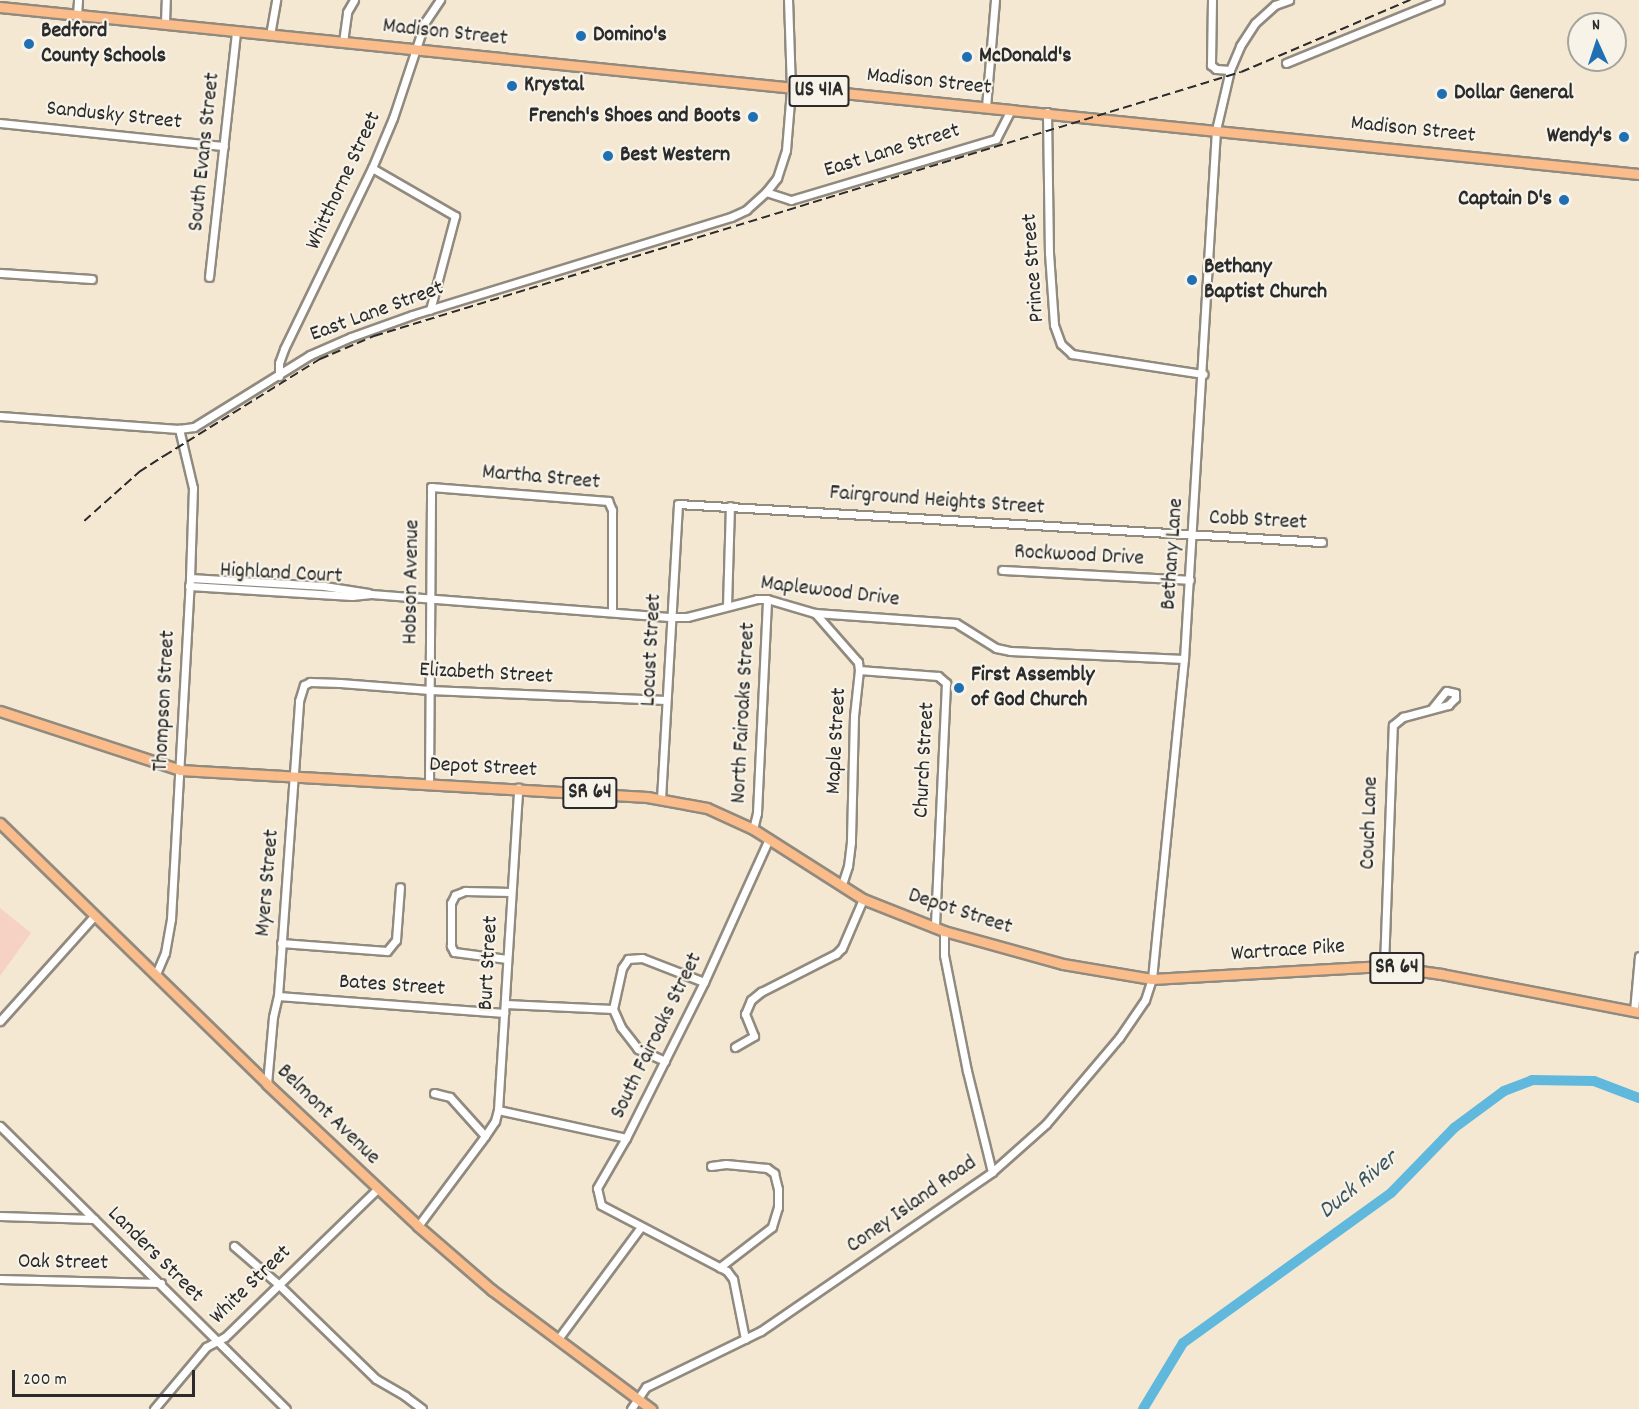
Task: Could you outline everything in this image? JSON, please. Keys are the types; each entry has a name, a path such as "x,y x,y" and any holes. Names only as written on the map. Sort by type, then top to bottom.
{"main road":[{"name":"Madison Street","path":"6,5 270,36 1047,112 1639,174"},
{"name":"Depot Street","path":"0,711 180,770 661,798 707,808 753,829 863,898 940,930 1063,964 1152,979"},
{"name":"Belmont Avenue","path":"0,824 267,1084 418,1226 492,1290 651,1409"},
{"name":"Wartrace Pike","path":"1152,979 1384,966 1441,974 1637,1011"}],"street":[{"path":"77,15 78,0"},
{"path":"165,23 166,0"},
{"path":"270,36 276,0"},
{"path":"343,42 347,12 354,0"},
{"name":"Whitthorne Street","path":"279,376 279,363 284,349 372,168 393,118 425,22 440,0"},
{"name":"East Lane Street","path":"0,416 179,429 203,422 310,355 351,337 430,310 731,218 746,210 766,192 777,177 786,150 791,88 788,0"},
{"path":"986,107 995,0"},
{"path":"1212,0 1211,65 1216,69 1230,70"},
{"path":"1216,130 1230,70 1240,46 1255,23 1275,5 1289,0"},
{"path":"1286,63 1440,0"},
{"name":"South Evans Street","path":"209,277 236,32"},
{"name":"East Lane Street","path":"766,192 791,200 996,139 1011,110"},
{"name":"Prince Street","path":"1047,112 1049,253 1054,325 1061,344 1072,354 1203,374"},
{"name":"Sandusky Street","path":"0,123 224,146"},
{"name":"Bethany Lane","path":"1152,979 1190,580 1216,130"},
{"path":"372,168 454,216 430,310"},
{"path":"0,273 92,279"},
{"name":"Thompson Street","path":"156,974 165,953 171,919 190,582 193,488 179,429"},
{"name":"Hobson Avenue","path":"429,784 431,487"},
{"name":"Martha Street","path":"431,487 608,501 612,510 612,612"},
{"name":"Fairground Heights Street","path":"678,504 1193,535"},
{"name":"Locust Street","path":"661,798 678,504"},
{"path":"727,606 730,506"},
{"name":"Cobb Street","path":"1193,535 1322,542"},
{"name":"Rockwood Drive","path":"1002,570 1190,580"},
{"name":"Highland Court","path":"190,582 352,596 371,594 430,598"},
{"name":"Maplewood Drive","path":"430,598 672,616 695,615 727,606 768,599 815,613 956,623 996,648 1010,651 1184,659"},
{"name":"North Fairoaks Street","path":"753,829 757,813 768,599"},
{"name":"Maple Street","path":"815,613 858,662 859,670 854,716 851,842 842,885"},
{"name":"Church Street","path":"859,670 938,676 946,683 940,930 962,1048 992,1172"},
{"name":"Elizabeth Street","path":"304,685 310,682 340,683 430,690 666,700"},
{"name":"Myers Street","path":"267,1084 273,1017 278,996 296,778 299,701 304,685"},
{"name":"Couch Lane","path":"1384,966 1393,725 1402,717 1432,708"},
{"name":"Burt Street","path":"418,1226 485,1136 495,1121 498,1110 518,788"},
{"name":"South Fairoaks Street","path":"641,1227 602,1205 597,1195 597,1188 626,1138 665,1061 770,839"},
{"path":"281,943 387,951 396,940 400,887"},
{"path":"507,959 454,952 451,946 451,903 454,895 465,891 511,892"},
{"path":"735,1047 754,1036 745,1014 751,999 836,954 842,948 863,898"},
{"path":"0,1021 95,915"},
{"path":"1637,1011 1639,956"},
{"path":"665,1061 638,1048 631,1042 613,1009 622,968 632,958 642,958 704,982"},
{"name":"Coney Island Road","path":"637,1398 646,1387 762,1331 992,1172 1046,1124 1119,1038 1145,1000 1152,979"},
{"name":"Bates Street","path":"278,996 504,1013"},
{"path":"505,1004 613,1009"},
{"path":"434,1094 450,1097 485,1136"},
{"path":"498,1110 626,1138"},
{"name":"Landers Street","path":"0,1126 286,1409"},
{"path":"711,1166 726,1164 768,1168 774,1173 778,1189 778,1207 772,1227 720,1267"},
{"name":"White Street","path":"154,1409 206,1347 217,1343 377,1189"},
{"path":"0,1216 94,1220"},
{"path":"558,1339 641,1227 720,1267 733,1279 745,1340"},
{"path":"234,1246 278,1284 376,1379 422,1409"},
{"name":"Oak Street","path":"0,1279 161,1283"},
{"path":"631,1409 637,1398"},
{"path":"271,1409 277,1401"}],"shaded area":[{"path":"0,908 31,933 0,976"}],"waterway":[{"name":"Duck River","path":"1143,1409 1183,1343 1391,1193 1454,1128 1504,1091 1532,1080 1594,1081 1639,1098"}],"railway":[{"path":"84,521 139,472 164,456 320,359 374,336 1241,72 1410,0"}],"place":[{"name":"Domino's","path":"581,36"},
{"name":"Bedford County Schools","path":"29,44"},
{"name":"McDonald's","path":"967,57"},
{"name":"Krystal","path":"512,86"},
{"name":"Dollar General","path":"1442,94"},
{"name":"French's Shoes and Boots","path":"753,117"},
{"name":"Wendy's","path":"1624,137"},
{"name":"Best Western","path":"608,156"},
{"name":"Captain D's","path":"1564,200"},
{"name":"Bethany Baptist Church","path":"1192,280"},
{"name":"First Assembly of God Church","path":"959,688"}]}
